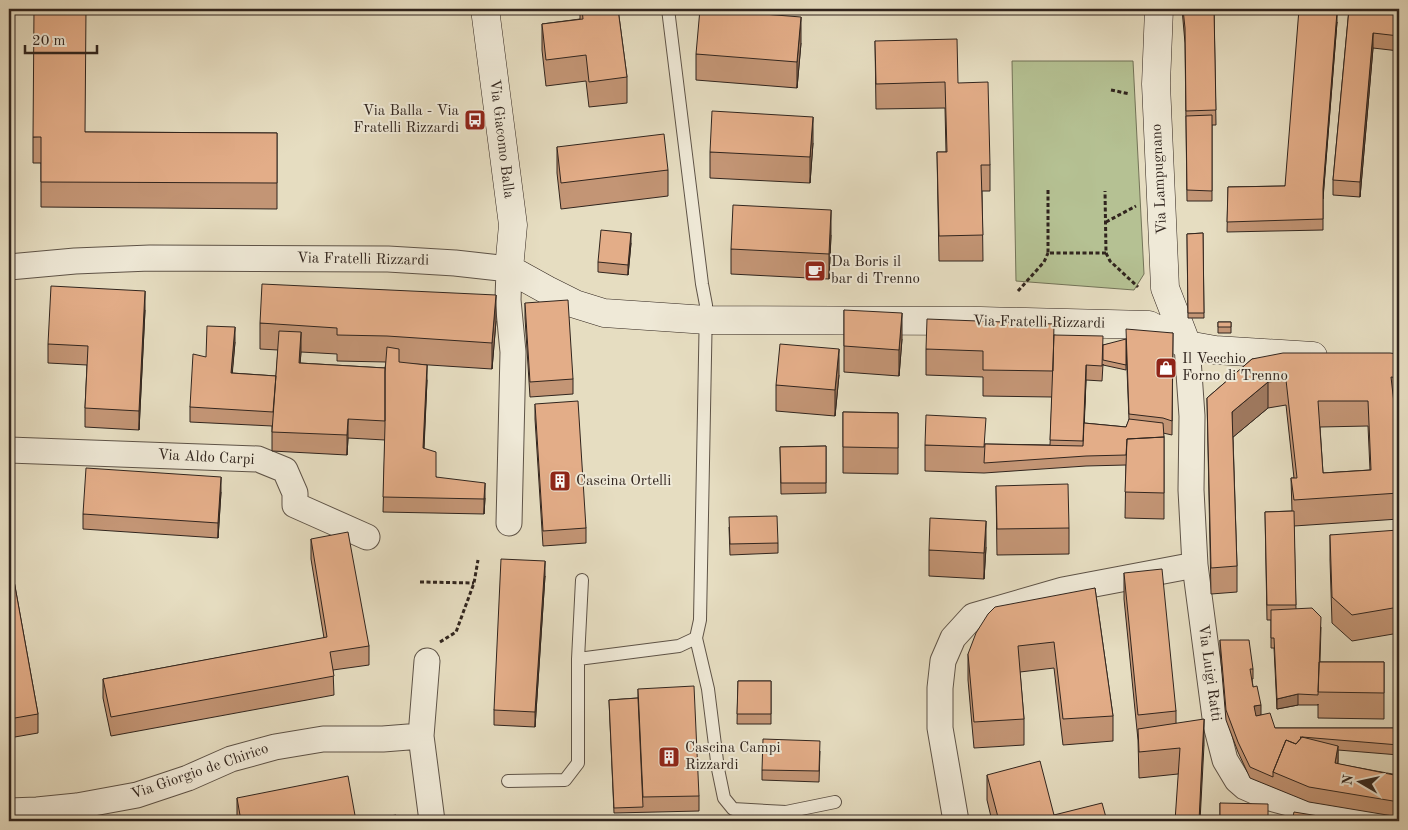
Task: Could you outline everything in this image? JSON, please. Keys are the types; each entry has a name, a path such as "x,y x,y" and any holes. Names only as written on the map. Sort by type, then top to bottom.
{"street":[{"name":"Via Giacomo Balla","path":"485,9 513,225 509,269"},
{"name":"Via Lampugnano","path":"1159,9 1156,84 1165,288 1187,345"},
{"name":"Via Fratelli Rizzardi","path":"9,267 75,261 150,258 388,259 455,263 509,269 568,300 604,313 707,320 971,321 1149,325 1187,345 1215,350 1334,358"},
{"path":"509,269 508,300 513,352 510,523"},
{"name":"Via Luigi Ratti","path":"1187,345 1192,416 1191,490 1195,565 1216,725 1225,760 1237,780 1245,787 1270,798 1288,804 1376,821"},
{"path":"1235,376 1259,353"},
{"path":"1192,416 1210,399"},
{"name":"Via Aldo Carpi","path":"9,450 258,459 286,470 295,493 295,505 367,537"},
{"path":"956,821 940,728 940,688 943,661 953,638 973,616 1063,590 1195,565"},
{"path":"431,653 421,736 432,821"},
{"name":"Via Giorgio de Chirico","path":"9,811 77,806 137,795 188,778 231,760 275,746 323,739 382,740 421,736"}],"lane":[{"path":"668,9 706,305 700,620 696,638 708,690 724,798 733,809 786,812 835,802"},
{"path":"508,781 565,780 578,763 578,659 582,580"},
{"path":"578,659 679,646 696,638"}],"path":[{"path":"1111,90 1134,94"},
{"path":"1018,291 1044,262 1048,253 1048,190"},
{"path":"1105,192 1106,253 1110,261 1142,290"},
{"path":"1106,222 1137,205"},
{"path":"1048,253 1106,253"},
{"path":"431,653 456,632 474,583 478,560"},
{"path":"420,582 474,583"}],"green space":[{"path":"1012,61 1133,61 1144,274 1134,290 1016,281"}],"building":[{"path":"34,9 86,9 85,132 277,133 277,183 41,182 41,137 33,137"},
{"path":"582,9 618,9 627,77 589,82 586,55 546,60 542,24 583,19"},
{"path":"700,9 801,17 797,62 696,54"},
{"path":"1183,9 1214,9 1216,110 1186,111"},
{"path":"1299,9 1337,12 1323,189 1323,219 1227,222 1228,187 1285,186"},
{"path":"1349,9 1399,9 1399,36 1373,33 1360,182 1333,180"},
{"path":"957,39 958,83 988,82 990,165 981,165 983,235 939,236 937,152 947,152 945,82 876,84 875,41"},
{"path":"712,111 813,117 810,157 710,152"},
{"path":"1212,115 1212,191 1187,190 1186,116"},
{"path":"664,134 668,170 561,183 557,147"},
{"path":"733,205 831,210 829,254 731,249"},
{"path":"601,230 631,233 628,265 598,262"},
{"path":"1203,233 1204,313 1188,313 1187,234"},
{"path":"262,284 496,295 492,343 387,336 337,335 337,328 260,323"},
{"path":"51,286 145,291 139,411 85,408 88,346 48,344"},
{"path":"568,300 573,379 530,382 525,303"},
{"path":"844,310 902,313 899,350 844,346"},
{"path":"927,319 1054,324 1053,371 983,370 983,351 926,349"},
{"path":"1218,322 1231,322 1231,327 1218,327"},
{"path":"207,326 235,327 231,373 276,376 273,412 190,407 193,354 206,357"},
{"path":"1126,329 1173,333 1172,421 1163,418 1129,414"},
{"path":"279,331 301,332 299,363 385,368 385,421 348,419 347,435 272,432"},
{"path":"1054,335 1103,336 1102,366 1086,365 1083,441 1050,440"},
{"path":"1126,339 1126,365 1103,360 1103,345"},
{"path":"780,344 839,349 835,390 776,385"},
{"path":"387,347 399,349 399,362 427,365 423,448 436,452 436,477 485,483 484,499 383,497"},
{"path":"1283,353 1399,354 1399,378 1391,377 1399,447 1399,493 1294,500 1291,478 1297,478 1286,380 1268,382 1232,412 1237,566 1211,568 1207,398 1252,359","holes":["1318,401 1368,401 1371,470 1323,473"]},
{"name":"Cascina Ortelli","path":"578,401 586,528 543,531 535,404"},
{"path":"843,412 898,413 898,448 843,447"},
{"path":"926,415 986,418 984,447 925,445"},
{"path":"1129,419 1163,423 1164,437 1127,439 1126,455 984,463 985,444 1083,446 1084,423 1126,427"},
{"path":"1164,437 1164,493 1125,492 1127,439"},
{"path":"826,446 826,483 781,483 780,447"},
{"path":"86,468 221,477 218,523 83,514"},
{"path":"1068,484 1069,528 997,529 996,486"},
{"path":"1294,511 1296,605 1267,605 1265,512"},
{"path":"777,516 778,543 730,544 729,517"},
{"path":"930,518 986,521 984,553 929,550"},
{"path":"1398,530 1399,607 1352,615 1332,597 1330,535"},
{"path":"348,532 369,646 330,652 334,676 111,717 103,679 327,637 311,539"},
{"path":"9,553 38,714 9,719"},
{"path":"501,559 545,561 535,712 494,710"},
{"path":"1162,569 1176,711 1138,715 1124,573"},
{"path":"1095,588 1113,716 1063,719 1054,642 1018,646 1024,719 974,722 968,654 976,633 988,614 995,607"},
{"path":"1312,608 1321,617 1318,695 1298,694 1277,699 1274,638 1271,638 1271,610"},
{"path":"1220,640 1249,640 1253,669 1250,669 1253,687 1257,686 1261,705 1254,706 1256,716 1270,713 1275,728 1399,728 1399,745 1300,737 1296,744 1286,740 1273,772 1273,777 1250,767 1226,710"},
{"path":"1319,662 1384,662 1384,693 1318,692"},
{"path":"738,681 771,681 771,714 737,714"},
{"name":"Cascina Campi Rizzardi","path":"694,686 699,796 643,797 638,689"},
{"path":"638,698 643,807 614,808 609,700"},
{"path":"1204,719 1199,821 1175,821 1180,748 1139,752 1138,729"},
{"path":"1302,737 1338,746 1335,763 1399,776 1399,802 1309,787 1273,772 1286,740 1296,744"},
{"path":"763,739 820,741 819,771 762,770"},
{"path":"1040,761 1054,815 1102,803 1107,821 999,821 987,775"},
{"path":"348,776 356,821 241,821 237,798"},
{"path":"1220,803 1268,804 1268,821 1220,820"},
{"path":"1294,812 1337,819 1336,821 1292,821"},
{"path":"396,815 397,821 361,821"}],"place":[{"name":"Via Balla - Via Fratelli Rizzardi","path":"475,120"},
{"name":"Da Boris il bar di Trenno","path":"815,271"},
{"name":"Il Vecchio Forno di Trenno","path":"1166,368"},
{"name":"Cascina Ortelli","path":"560,481"},
{"name":"Cascina Campi Rizzardi","path":"669,757"}]}
